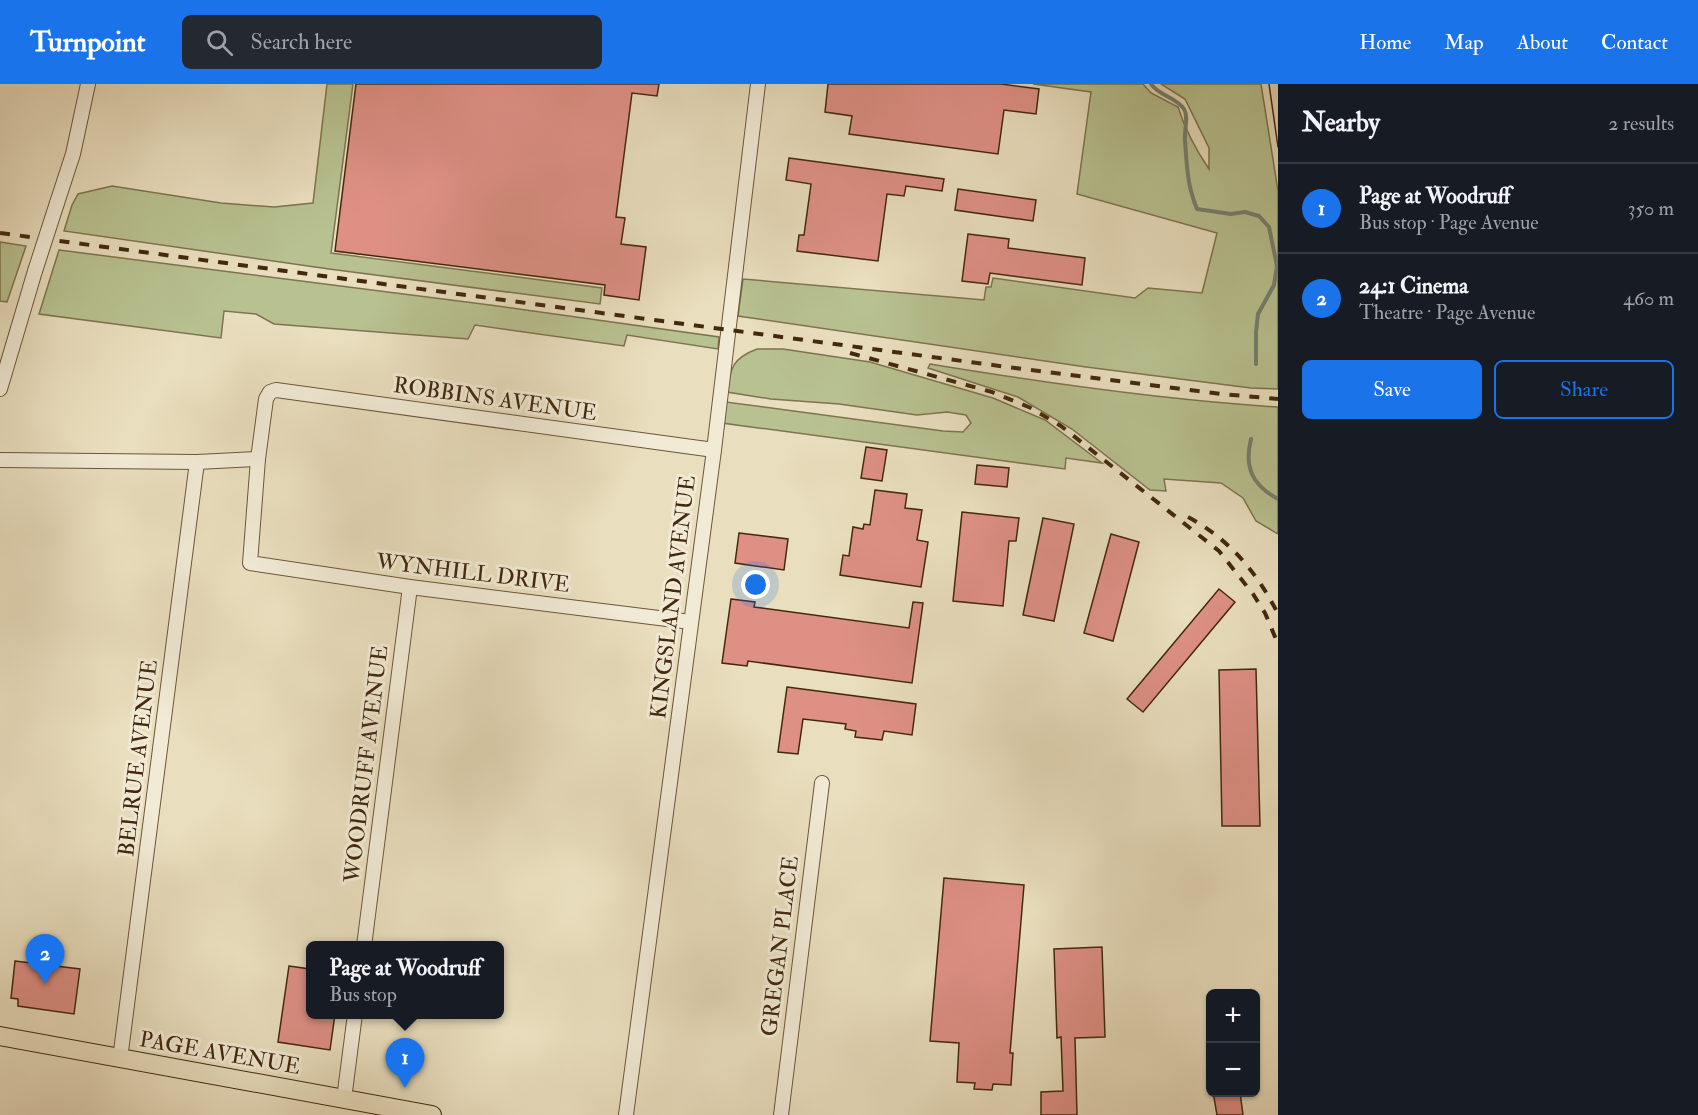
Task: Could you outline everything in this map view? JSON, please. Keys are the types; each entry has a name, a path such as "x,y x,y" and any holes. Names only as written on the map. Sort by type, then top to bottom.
{"main road":[{"name":"PAGE AVENUE","path":"0,1036 432,1115"}],"street":[{"path":"0,389 34,271 73,154 88,84"},
{"name":"KINGSLAND AVENUE","path":"626,1115 714,450 758,84"},
{"name":"ROBBINS AVENUE","path":"258,459 266,399 270,392 276,390 714,450"},
{"path":"0,460 197,462 258,459"},
{"name":"WYNHILL DRIVE","path":"258,459 250,563 410,587 691,622"},
{"name":"BELRUE AVENUE","path":"120,1059 197,462"},
{"name":"WOODRUFF AVENUE","path":"365,941 410,587"},
{"name":"GREGAN PLACE","path":"781,1115 822,783"},
{"path":"344,1099 354,1019"}],"green space":[{"path":"327,84 353,84 331,253 602,288 600,304 329,269 64,231 78,194 112,186 221,203 274,207 313,203"},
{"path":"1033,84 1143,84 1151,93 1178,107 1191,139 1209,169 1209,148 1185,99 1161,84 1261,84 1278,191 1278,389 1251,388 1086,367 738,316 743,279 984,300 986,287 991,287 993,278 1135,298 1148,288 1202,293 1217,233 1077,194 1091,92"},
{"path":"0,242 26,246 7,302 0,301"},
{"path":"59,250 719,337 718,349 627,335 624,346 475,325 468,339 274,324 256,314 224,311 221,338 39,314"},
{"path":"757,349 783,349 870,362 993,398 1045,420 1102,463 1066,458 1065,469 722,423 726,402 943,431 963,432 971,423 966,415 947,412 917,415 727,392 734,365 743,356"},
{"path":"930,364 1104,390 1278,407 1278,534 1256,521 1243,498 1221,483 1164,479 1166,491 1150,490 1072,429 1018,397 928,368"}],"building":[{"path":"356,84 659,84 657,96 632,93 616,217 625,218 621,244 646,247 639,300 604,295 605,285 335,251"},
{"path":"828,84 1001,84 1039,89 1036,114 1004,110 998,154 849,134 852,116 825,112"},
{"path":"789,158 944,179 942,191 906,186 904,196 887,194 878,261 797,251 799,235 804,235 811,184 786,180"},
{"path":"958,189 1036,200 1033,221 955,210"},
{"path":"968,234 1009,239 1008,248 1085,258 1082,285 990,273 988,284 962,281"},
{"path":"866,447 887,450 882,481 861,478"},
{"path":"977,465 1009,468 1007,487 975,484"},
{"path":"875,490 907,494 905,508 922,510 917,540 928,542 921,587 840,575 843,555 849,556 853,527 863,529 864,524 870,525"},
{"path":"962,512 1019,518 1016,541 1009,541 1003,606 953,601"},
{"path":"1043,518 1074,524 1054,621 1023,615"},
{"path":"739,533 788,539 784,570 735,563"},
{"path":"1111,534 1139,542 1113,641 1084,633"},
{"path":"1219,589 1235,602 1143,712 1127,699"},
{"path":"731,599 755,602 754,607 909,628 913,602 923,603 912,683 748,661 747,666 722,663"},
{"path":"1256,669 1260,826 1222,826 1219,670"},
{"path":"787,687 916,704 912,735 884,731 882,740 855,737 856,731 845,729 846,724 803,719 798,754 778,752"},
{"path":"944,878 1024,885 1010,1053 1013,1053 1011,1085 993,1084 992,1090 974,1089 975,1083 957,1082 959,1043 930,1041"},
{"path":"1102,947 1105,1037 1075,1038 1077,1115 1041,1115 1041,1092 1063,1091 1061,1037 1057,1038 1054,949"},
{"path":"15,961 80,969 74,1014 18,1006 18,999 11,998"},
{"path":"289,966 306,968 306,1019 334,1019 330,1050 278,1042"},
{"path":"1214,1097 1241,1097 1243,1115 1217,1115"}],"waterway":[{"path":"1151,84 1184,109 1188,175 1197,209 1231,214 1245,212 1259,216 1269,227 1277,266 1274,285 1258,314 1256,364"},
{"path":"1251,439 1249,458 1252,474 1262,488 1278,499"}],"tram line":[{"path":"1269,84 1278,147"}],"railway":[{"path":"0,233 1015,368 1278,399"},
{"path":"850,353 992,392 1031,408 1061,426 1219,551 1253,594 1265,613 1278,644"},
{"path":"1188,517 1229,546 1261,584 1278,614"}],"place":[{"name":"24:1 Cinema","path":"45,984"},
{"name":"Page at Woodruff","path":"405,1088"}]}
